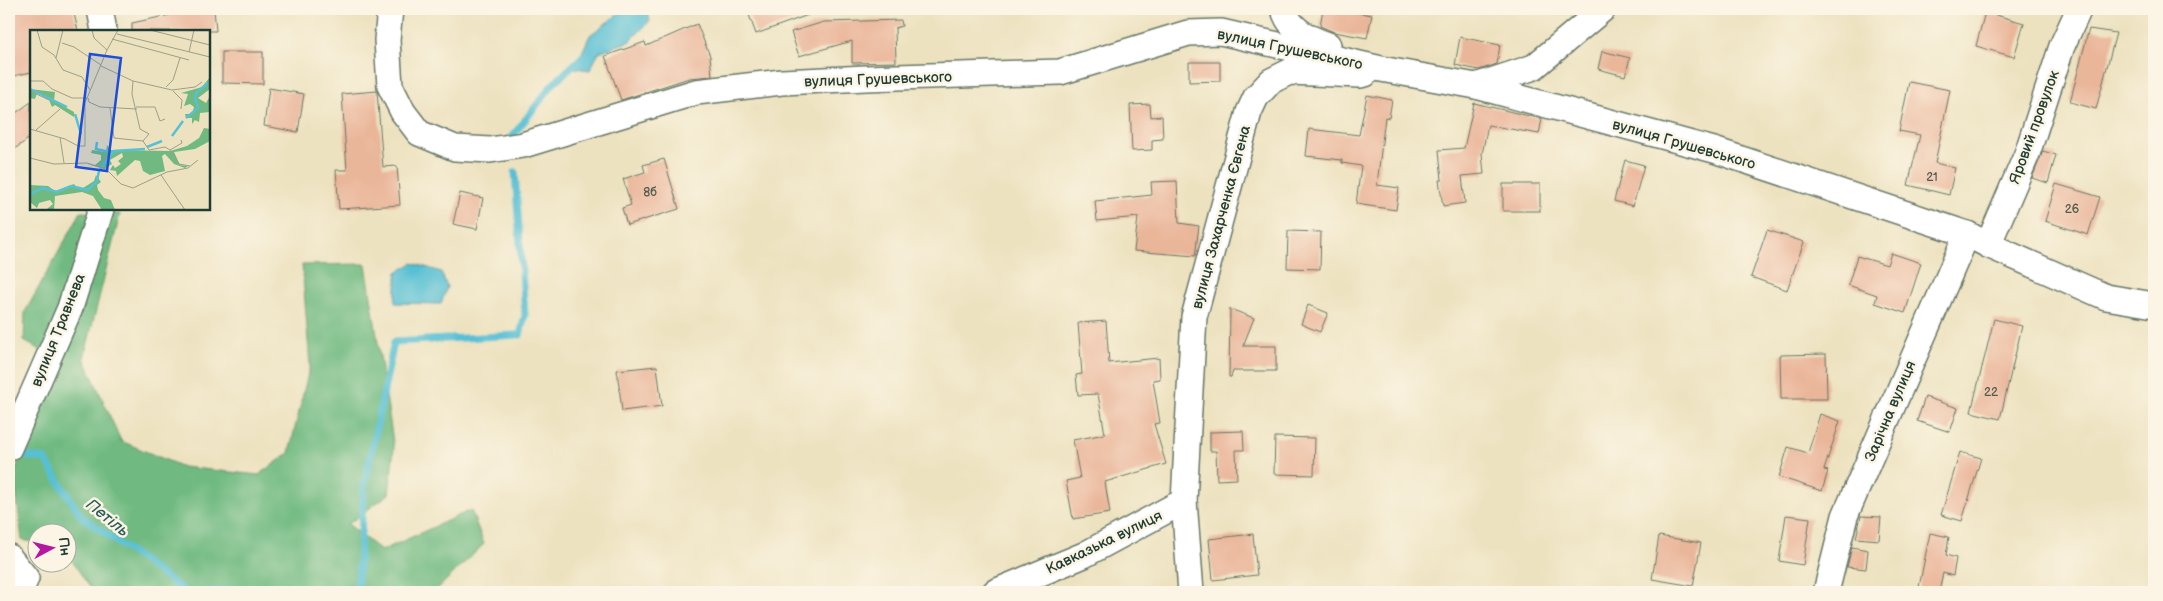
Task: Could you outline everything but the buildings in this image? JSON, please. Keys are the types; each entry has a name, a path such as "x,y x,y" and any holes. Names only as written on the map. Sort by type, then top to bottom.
{"street":[{"path":"100,9 104,30"},
{"name":"вулиця Грушевського","path":"390,9 388,40 390,86 403,112 419,133 456,148 490,150 523,145 696,92 782,82 1060,72 1188,33 1220,32 1381,68 1476,86 1714,150 1977,240 2106,297 2154,305"},
{"path":"1284,9 1295,29 1310,39 1361,55 1381,68"},
{"path":"1476,86 1534,67 1570,39 1603,9"},
{"name":"Яровий провулок","path":"1977,240 2027,154 2062,46 2079,9"},
{"name":"вулиця Захарченка Євгена","path":"1191,592 1184,501 1194,317 1249,112 1256,97 1271,81 1288,72 1360,76 1381,68"},
{"name":"вулиця Травнева","path":"9,448 70,308 101,210"},
{"name":"Зарічна вулиця","path":"1826,592 1844,516 1977,240"},
{"name":"Кавказька вулиця","path":"995,592 1084,555 1184,501"},
{"path":"9,557 26,578 20,592"}],"green space":[{"path":"81,212 120,214 84,358 121,441 183,467 259,475 289,453 310,365 302,265 366,264 394,448 389,494 348,524 381,551 471,510 484,544 434,592 93,592 78,570 78,524 28,524 28,541 22,540 14,474 57,359 24,341 25,312"}],"water":[{"path":"625,9 647,9 650,21 630,41 599,52 590,70 575,68 590,35"},
{"path":"413,263 441,272 447,287 441,304 395,303 397,272"}],"waterway":[{"path":"512,137 552,85 584,55"},
{"path":"515,172 525,315 520,335"},
{"path":"357,592 364,487 394,342 516,335"},
{"name":"Петіль","path":"25,456 45,459 81,516 186,592"},
{"name":"Петіль","path":"206,592 280,586 291,592"}]}
